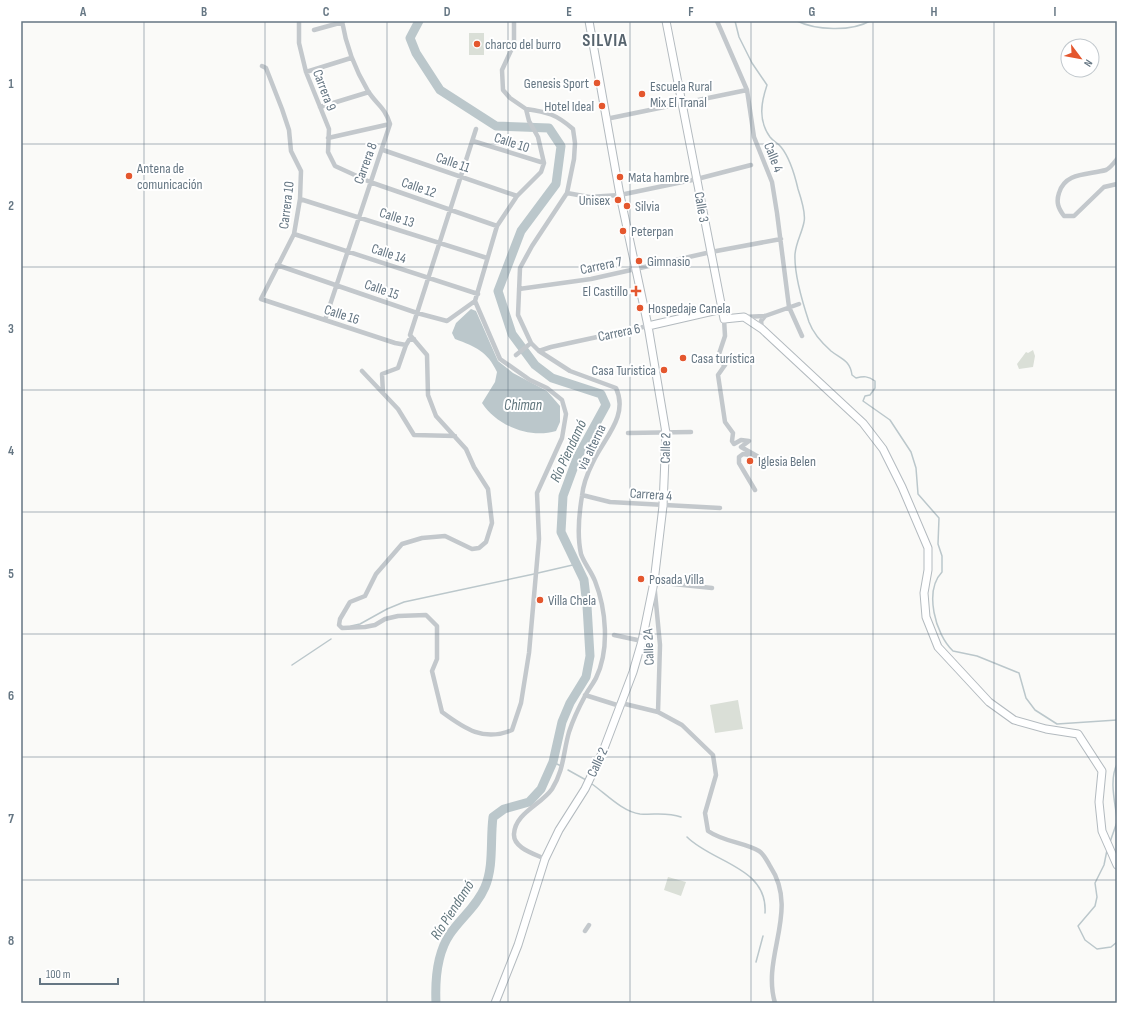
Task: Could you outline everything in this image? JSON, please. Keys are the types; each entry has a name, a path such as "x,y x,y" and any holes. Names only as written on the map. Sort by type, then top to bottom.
{"main road":[{"name":"Calle 2","path":"495,1003 512,960 545,859 559,830 585,789 603,751 642,641 654,582 663,506 666,433 648,326 620,195 589,21"},
{"name":"Calle 3","path":"666,21 724,319"},
{"name":"Carrera 6","path":"648,326 722,310"},
{"path":"724,319 744,317 762,329 863,423 883,448 902,487 928,548 928,570 924,593 926,617 938,646 989,702 1014,720 1046,729 1078,734 1102,771 1099,802 1102,830 1117,865"}],"street":[{"name":"Carrera 9","path":"299,21 299,43 306,72 329,129 328,152 335,166"},
{"path":"476,129 410,335 427,354 428,395 436,416 466,449 474,467 488,489 492,523 486,542 479,548 472,549 445,536 422,538 402,544 376,574 365,596 350,602 340,619 339,625 342,628 365,627 375,625 385,619 398,616 426,615 437,626 438,659 432,671 442,712 457,723 473,731 482,734 499,736 512,730 522,703 529,653 539,540 537,493 562,438 566,414 562,400 547,388 530,380 500,359 475,302 497,226 517,196 541,172 544,163 538,137 529,121 526,109 510,98 503,90 502,70 514,44 514,21"},
{"name":"Calle 4","path":"717,21 747,90 754,137 772,182 789,307 802,336"},
{"path":"314,30 343,22 346,42 351,58 369,92 386,112 390,124 328,138"},
{"path":"306,72 351,58"},
{"name":"Carrera 10","path":"261,299 294,234 300,199 301,171 291,151 289,130 266,68 262,66"},
{"path":"606,119 682,102 747,90"},
{"path":"320,108 369,92"},
{"name":"via alterna","path":"526,109 550,113 559,117 573,129 575,143 574,158 567,193 532,246 520,268 518,315 531,343 539,351 570,370 616,388 620,397 619,413 608,438 593,461 582,495 579,534 582,555 594,578 601,598 604,643 603,657 596,678 585,695 568,736 560,776 551,791 520,818 516,826 514,836 517,844 545,859"},
{"name":"Carrera 8","path":"325,320 370,182 383,150 390,124"},
{"name":"Calle 10","path":"473,141 544,163"},
{"name":"Calle 11","path":"383,150 517,196"},
{"path":"1117,159 1108,169 1069,178 1065,181 1061,185 1057,199 1059,209 1064,216 1074,216 1104,187 1117,184"},
{"path":"567,193 588,197 620,195 697,179 751,165"},
{"name":"Calle 12","path":"335,166 370,182 497,226"},
{"name":"Calle 13","path":"300,199 359,216 487,258"},
{"name":"Calle 14","path":"294,234 478,294"},
{"name":"Carrera 7","path":"519,289 591,279 710,252 780,239"},
{"name":"Calle 15","path":"277,265 417,313 447,321 475,302"},
{"name":"Calle 16","path":"261,299 406,345"},
{"path":"744,317 765,316 799,304"},
{"path":"762,329 761,322 765,316"},
{"name":"Calle 3","path":"724,319 725,336 717,360 725,365 718,375 726,422 733,433 732,441 734,444 741,440 749,441 741,447 756,456 743,454 739,457 739,463 756,490"},
{"name":"Carrera 6","path":"539,351 551,347 648,326"},
{"path":"382,393 382,374 398,368 406,345 409,340 414,340"},
{"path":"516,355 531,343"},
{"path":"362,371 398,409 414,435 454,436"},
{"path":"628,433 691,432"},
{"name":"Carrera 4","path":"582,495 610,502 720,508"},
{"path":"654,582 712,588"},
{"name":"Calle 2A","path":"654,582 660,645 658,712"},
{"path":"614,635 642,641"},
{"path":"585,695 620,705 658,712 682,725 713,755 716,775 705,814 708,830 726,841 760,852 773,871 781,888 783,908 778,930 773,977 775,1003"},
{"path":"585,931 589,925"}],"shaded area":[{"name":"charco del burro","path":"469,33 484,33 484,55 469,55"},
{"path":"1033,350 1035,356 1033,367 1019,369 1017,364 1026,352 1028,353"},
{"path":"738,700 743,729 715,733 710,705"},
{"path":"668,877 686,882 681,896 664,890"}],"water":[{"name":"Chiman","path":"471,309 476,311 498,361 513,373 547,391 560,406 560,422 556,431 536,433 515,429 496,418 482,403 495,382 497,372 485,354 475,347 455,339 452,333 456,323"}],"waterway":[{"name":"Río Piendamó","path":"419,21 410,38 416,53 440,90 496,126 549,128 561,146 556,184 521,231 498,291 512,334 535,365 552,378 601,394 606,405 577,458 563,496 561,532 584,580 590,656 586,677 570,703 562,722 553,762 541,789 529,802 504,809 493,817 491,862 488,879 482,894 454,928 442,950 438,967 436,1003"},
{"path":"735,21 739,37 752,63 767,85 762,105 762,118 766,131 784,151 790,162 803,206 804,222 795,254 795,262 799,288 809,322 815,334 824,345 847,363 852,375 856,378 866,377 875,381 875,388 870,395 865,396 863,401 890,420 911,452 916,468 918,494 939,518 938,544 942,556 942,572 937,580 933,601 934,612 941,634 953,651 977,656 1019,673 1026,698 1035,710 1057,724 1117,720"},
{"path":"797,21 823,28 853,27 870,21"},
{"path":"538,573 577,564"},
{"path":"351,626 360,624 387,609 404,602 534,574"},
{"path":"292,665 331,639"},
{"path":"553,762 561,766"},
{"path":"1117,764 1113,777 1117,819"},
{"path":"568,770 586,780"},
{"path":"592,784 615,802 634,813 661,814 681,817"},
{"path":"1110,842 1117,822"},
{"path":"687,837 698,846 737,868 758,885 764,898 765,913"},
{"path":"1107,850 1104,865 1095,883 1097,897 1095,906 1078,926 1085,940 1097,949 1111,947 1117,942"},
{"path":"756,962 763,936"}],"place":[{"name":"charco del burro","path":"477,44"},
{"name":"Genesis Sport","path":"597,83"},
{"name":"Escuela Rural Mix El Tranal","path":"642,94"},
{"name":"Hotel Ideal","path":"602,106"},
{"name":"Antena de comunicación","path":"129,176"},
{"name":"Mata hambre","path":"620,177"},
{"name":"Unisex","path":"618,200"},
{"name":"Silvia","path":"627,206"},
{"name":"Peterpan","path":"623,231"},
{"name":"Gimnasio","path":"639,261"},
{"name":"El Castillo","path":"636,291"},
{"name":"Hospedaje Canela","path":"640,308"},
{"name":"Casa turística","path":"683,358"},
{"name":"Casa Turistica","path":"664,370"},
{"name":"Iglesia Belen","path":"750,461"},
{"name":"Posada Villa","path":"641,579"},
{"name":"Villa Chela","path":"540,600"}],"district":[{"name":"SILVIA","path":"605,40"}]}
